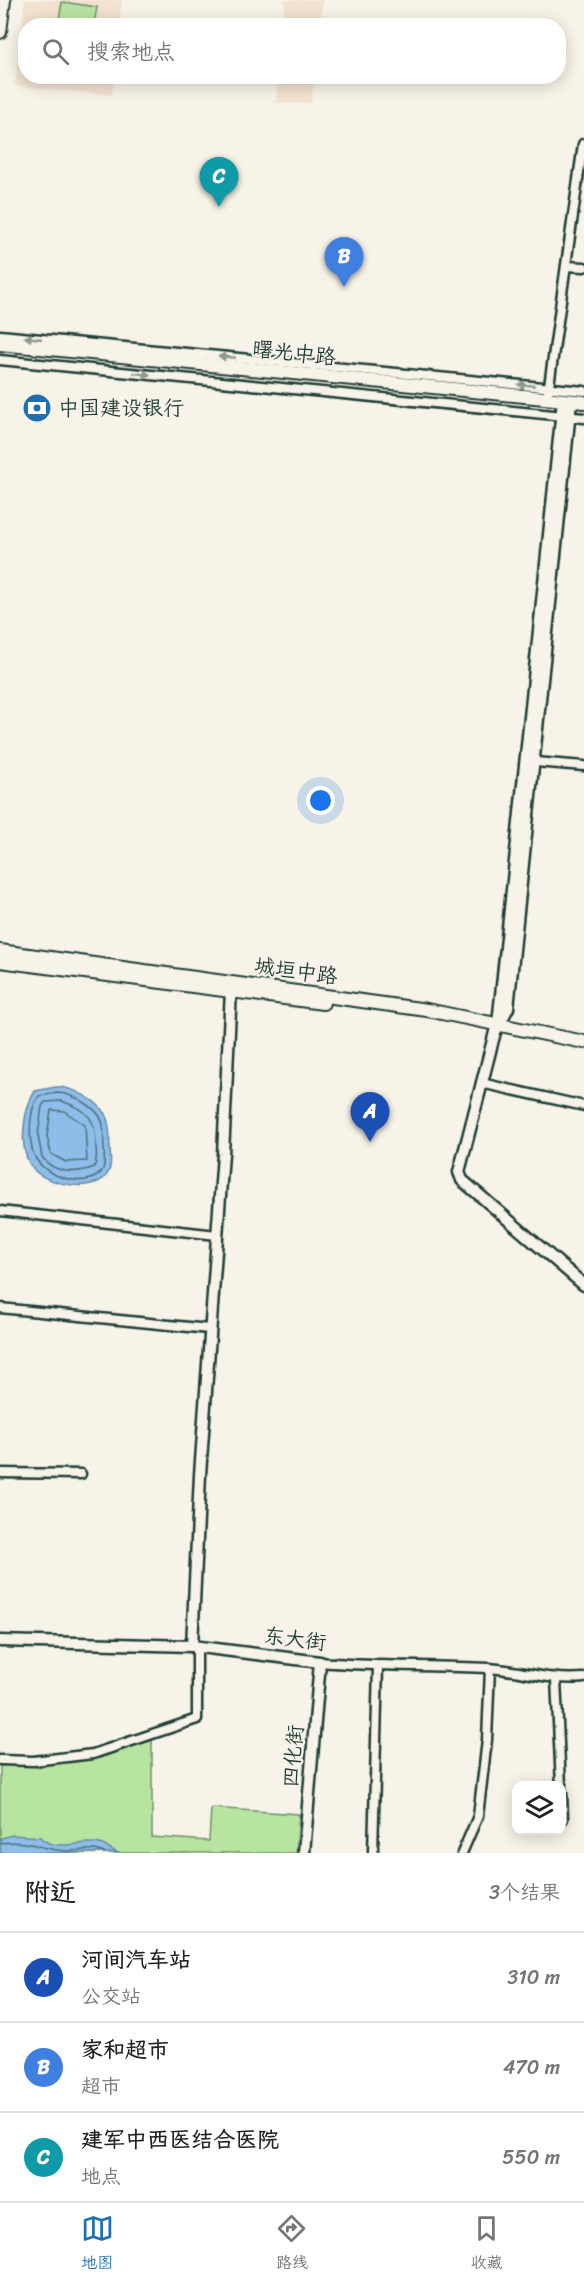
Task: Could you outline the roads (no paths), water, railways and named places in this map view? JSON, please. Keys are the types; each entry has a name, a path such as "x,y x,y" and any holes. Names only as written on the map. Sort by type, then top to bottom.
{"main road":[{"path":"0,32 4,0"},
{"name":"曙光中路","path":"0,345 548,393 569,407"},
{"name":"曙光中路","path":"0,352 584,410"},
{"name":"城垣中路","path":"0,951 333,996 496,1028 584,1050"},
{"name":"城垣中路","path":"0,961 231,990 584,1042"}],"street":[{"path":"548,393 582,171 583,144"},
{"path":"566,266 584,267"},
{"path":"0,335 548,393 584,391"},
{"path":"0,360 569,407 584,418"},
{"path":"496,1028 508,1008 509,1000 535,762 569,407"},
{"path":"569,407 496,1028 460,1163 462,1180 584,1286"},
{"path":"535,762 584,766"},
{"path":"0,1760 33,1761 93,1754 197,1719 194,1646 209,1329 217,1235 231,990"},
{"path":"481,1083 584,1106"},
{"path":"0,1211 217,1235"},
{"path":"0,1308 209,1329"},
{"path":"0,1473 81,1474"},
{"name":"东大街","path":"0,1641 194,1646 320,1662 378,1666 490,1668 556,1679 584,1678"},
{"name":"四化街","path":"304,1853 320,1662"},
{"path":"373,1853 378,1666"},
{"path":"462,1853 478,1816 487,1740 490,1668"},
{"path":"556,1679 561,1781"}],"water":[{"path":"56,1087 70,1089 92,1100 103,1110 108,1120 109,1171 95,1183 73,1185 50,1180 34,1170 29,1162 24,1142 27,1109 35,1091"},
{"path":"12,1835 40,1837 46,1842 61,1845 100,1844 118,1853 0,1853 1,1838"}],"place":[{"name":"建军中西医结合医院","path":"219,207"},
{"name":"家和超市","path":"344,287"},
{"name":"中国建设银行","path":"37,408"},
{"name":"河间汽车站","path":"370,1142"}]}
